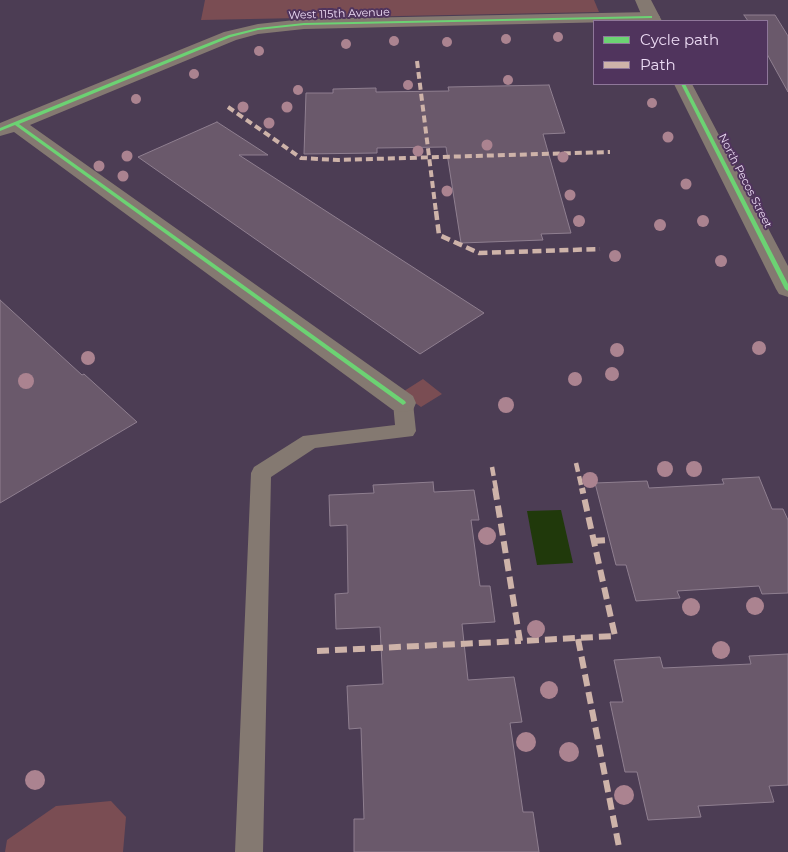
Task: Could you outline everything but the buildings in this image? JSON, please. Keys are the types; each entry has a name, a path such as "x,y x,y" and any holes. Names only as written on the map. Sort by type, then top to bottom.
{"street":[{"path":"643,0 652,19"},
{"name":"West 115th Avenue","path":"8,127 196,49 230,36 258,29 304,24 652,19"},
{"name":"North Pecos Street","path":"684,85 788,289"},
{"path":"8,127 403,402"}],"lane":[{"path":"249,852 261,474 310,441 406,431 403,402"}],"shaded area":[{"path":"205,0 594,0 599,12 201,20"},
{"path":"423,379 442,394 421,407 401,393"},
{"path":"561,510 573,563 537,565 527,511"},
{"path":"111,801 126,817 123,852 5,852 7,840 56,806"}],"marked path":[{"path":"417,61 439,235 479,253 600,249"},
{"path":"228,107 301,158 338,160 610,152"},
{"path":"492,467 520,641 615,636 576,463"},
{"path":"593,541 609,540"},
{"path":"578,639 619,847"},
{"path":"317,651 520,641"}],"cycle path":[{"path":"0,130 230,36 258,29 304,24 651,17"},
{"path":"684,85 788,289"},
{"path":"16,124 403,403"}]}
